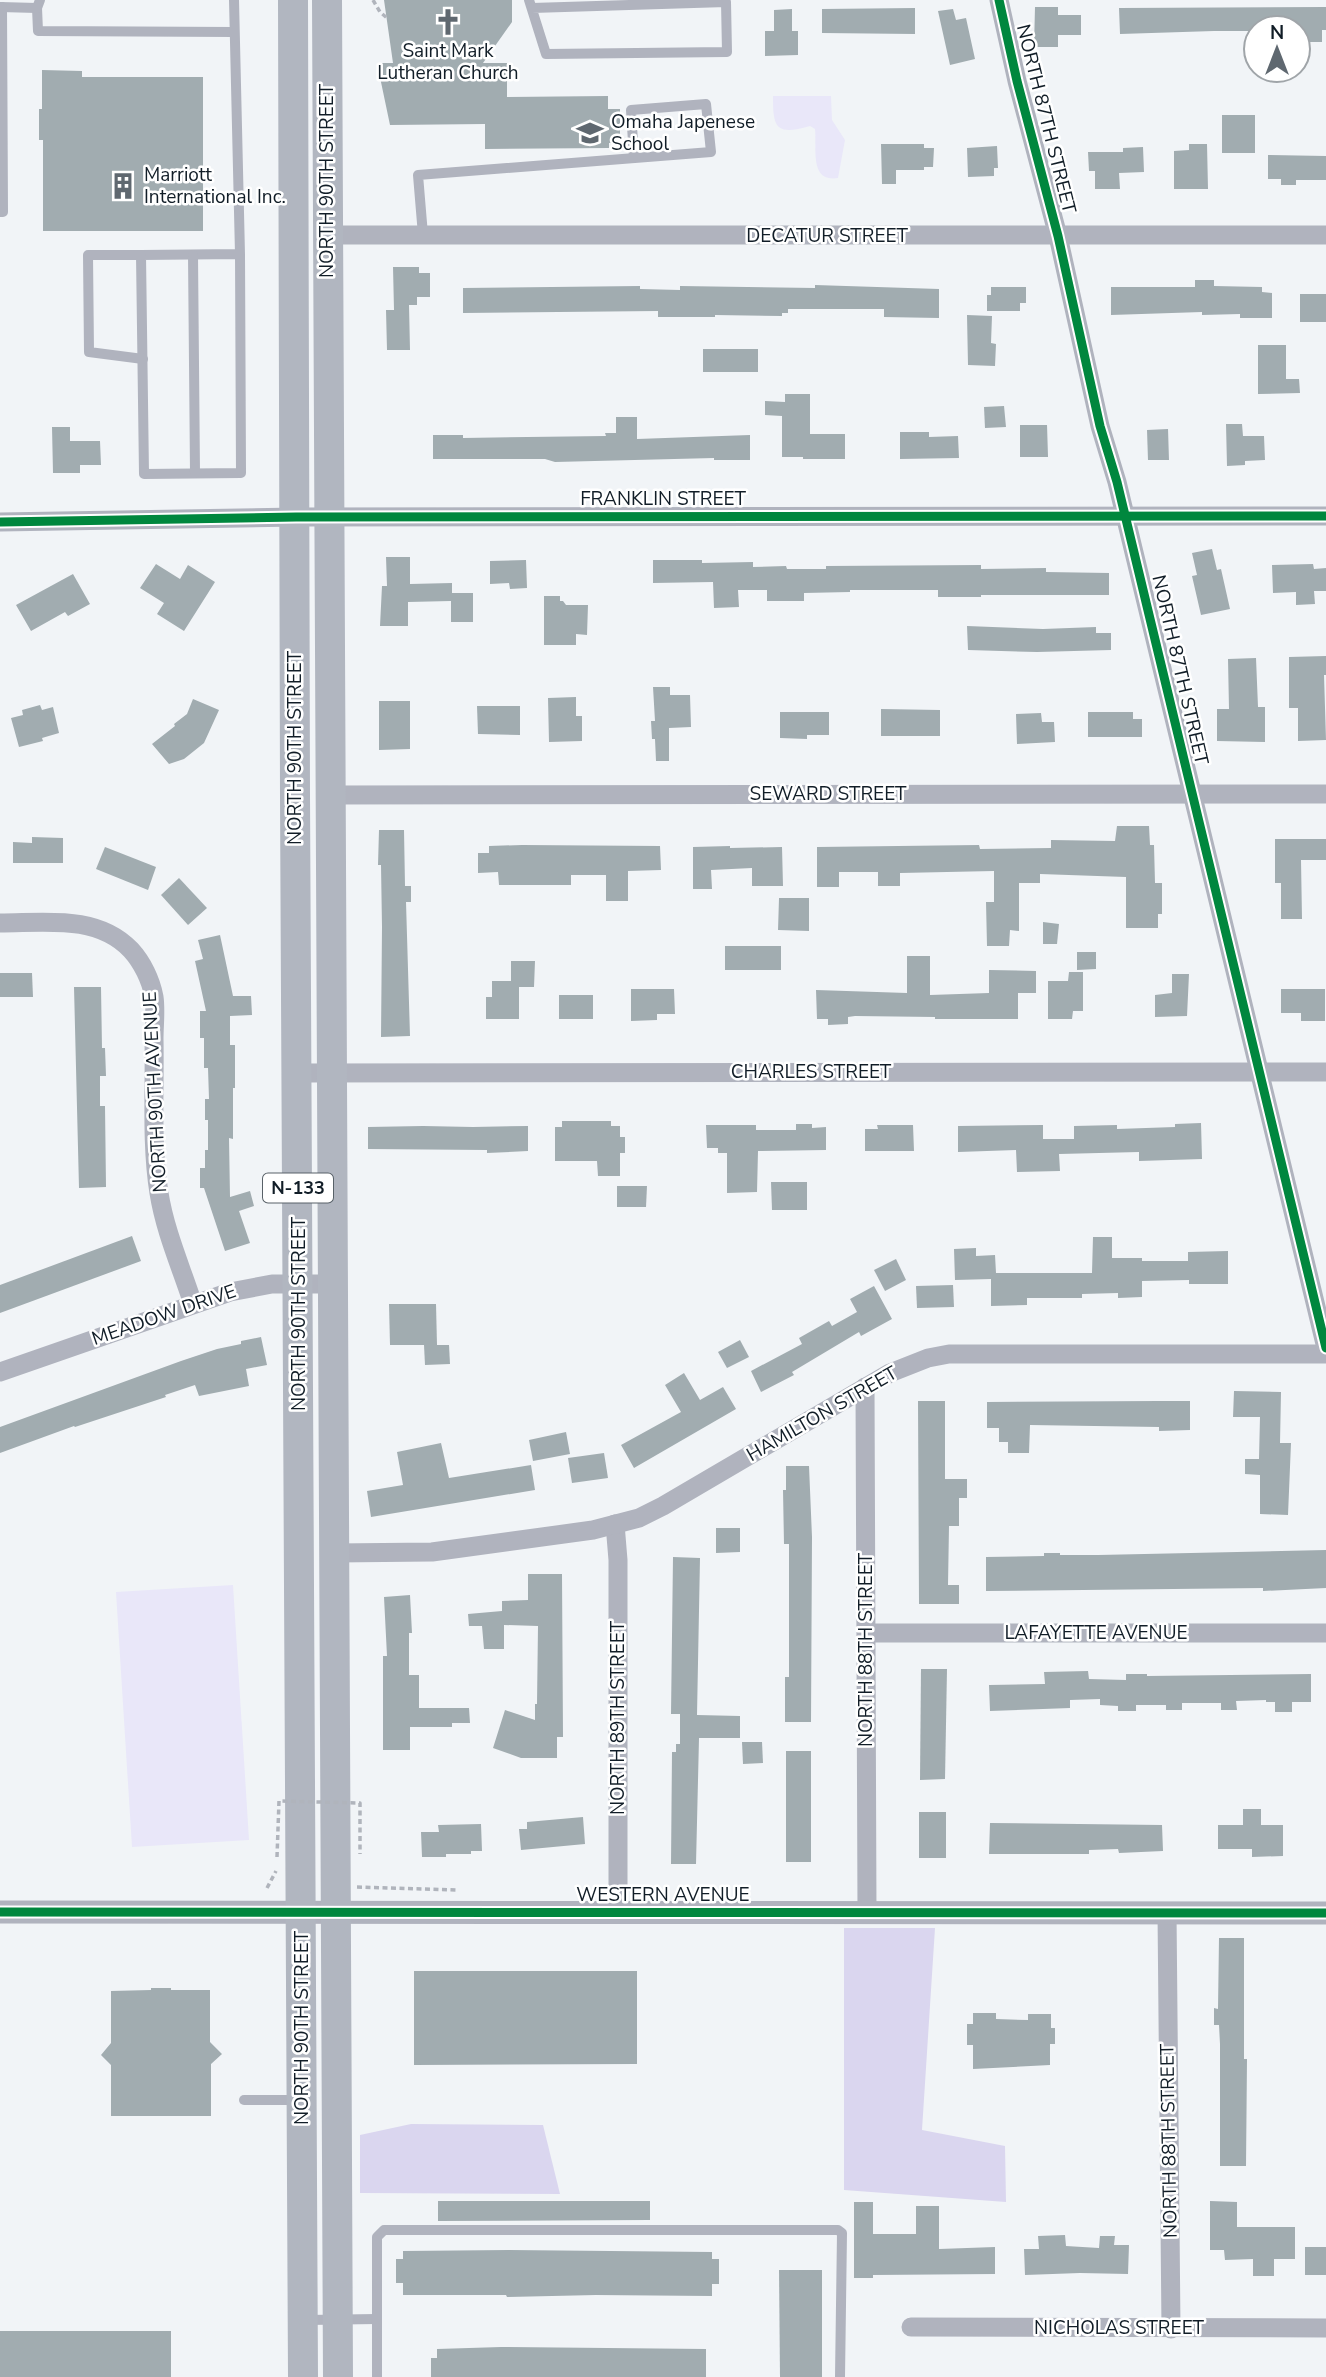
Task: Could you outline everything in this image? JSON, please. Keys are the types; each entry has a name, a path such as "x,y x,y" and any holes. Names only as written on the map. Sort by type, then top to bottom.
{"main road":[{"name":"NORTH 90TH STREET","path":"293,0 303,2377"},
{"name":"NORTH 90TH STREET","path":"327,0 338,2377"}],"street":[{"name":"NORTH 87TH STREET","path":"999,0 1017,81 1058,236 1100,426 1125,517 1326,1349"},
{"name":"DECATUR STREET","path":"327,235 1326,235"},
{"name":"FRANKLIN STREET","path":"0,522 296,517 1326,516"},
{"name":"SEWARD STREET","path":"330,794 1326,794"},
{"name":"NORTH 90TH AVENUE","path":"0,923 69,923 96,928 112,935 130,949 142,965 154,997 155,1141 159,1192 166,1228 193,1304"},
{"name":"CHARLES STREET","path":"296,1073 1326,1072"},
{"name":"MEADOW DRIVE","path":"0,1372 193,1304 253,1286 333,1284"},
{"name":"HAMILTON STREET","path":"335,1553 432,1552 593,1530 639,1518 663,1507 865,1387 910,1363 928,1357 949,1354 1326,1354"},
{"name":"NORTH 88TH STREET","path":"865,1387 867,1912"},
{"name":"NORTH 89TH STREET","path":"615,1524 618,1560 618,1912"},
{"name":"LAFAYETTE AVENUE","path":"867,1633 1326,1633"},
{"name":"WESTERN AVENUE","path":"0,1912 1326,1913"},
{"name":"NORTH 88TH STREET","path":"1167,1912 1171,2329"},
{"name":"NICHOLAS STREET","path":"911,2327 1326,2328"}],"lane":[{"path":"141,255 145,474 241,472 240,254 234,0"},
{"path":"726,2 727,52 546,54 530,4 726,2"},
{"path":"0,212 3,212 1,7 39,4 38,31 234,32"},
{"path":"423,235 418,175 711,152 706,104 631,110 634,158"},
{"path":"143,359 89,352 88,255 240,254"},
{"path":"193,255 195,473"},
{"path":"244,2100 303,2100"},
{"path":"377,2377 377,2237 384,2230 838,2230 842,2233 841,2377"},
{"path":"303,2320 377,2319"}],"path":[{"path":"373,0 387,18"},
{"path":"267,1888 277,1869 279,1801 360,1803 360,1853"}],"shaded area":[{"path":"773,96 831,96 832,120 845,140 838,178 829,178 819,170 816,162 815,129 810,126 789,130 778,126 775,122"},
{"path":"233,1585 249,1840 132,1847 116,1592"},
{"path":"844,1928 935,1928 922,2130 1005,2146 1006,2202 844,2190"},
{"path":"411,2124 543,2125 560,2194 360,2193 360,2135"}],"building":[{"path":"384,0 512,0 512,22 483,63 507,63 507,97 608,96 608,109 620,109 620,143 609,143 609,148 485,149 485,124 390,125 377,63 393,63"},
{"path":"1035,7 1058,7 1058,15 1081,15 1081,35 1058,35 1058,47 1034,47"},
{"path":"1326,7 1326,30 1322,30 1322,42 1312,42 1312,14 1242,14 1242,31 1120,34 1119,8"},
{"path":"915,8 915,34 822,33 822,9"},
{"path":"792,9 792,31 798,31 798,55 765,56 765,31 774,31 774,10"},
{"path":"953,9 956,20 966,18 975,59 950,65 938,11"},
{"name":"Marriott International Inc.","path":"42,70 82,71 82,77 203,77 203,231 43,231 43,140 39,140"},
{"path":"1222,115 1255,115 1255,153 1222,153"},
{"path":"881,144 924,144 924,148 934,148 933,167 924,167 924,170 896,170 896,184 882,184"},
{"path":"1189,144 1207,144 1208,189 1174,189 1174,151 1189,150"},
{"path":"997,146 998,168 994,168 994,176 968,177 967,148"},
{"path":"1143,147 1144,172 1119,173 1120,189 1095,189 1095,171 1089,171 1088,152 1123,152 1123,148"},
{"path":"1268,155 1326,156 1326,180 1296,180 1296,185 1281,185 1281,179 1268,179"},
{"path":"393,267 419,267 419,273 430,273 430,297 417,297 417,305 409,305 410,350 387,350 386,310 394,310"},
{"path":"1195,280 1214,280 1214,286 1262,287 1262,292 1272,293 1272,318 1240,318 1240,314 1202,315 1202,312 1111,315 1111,287 1195,287"},
{"path":"815,285 939,289 939,318 884,317 884,309 788,309 788,313 782,313 782,316 715,317 658,317 658,311 463,313 463,288 640,286 640,289 680,290 680,286 815,288"},
{"path":"991,287 1026,287 1026,303 1020,303 1020,311 987,311 987,295 991,295"},
{"path":"1300,294 1326,294 1326,322 1300,322"},
{"path":"967,315 992,316 991,343 996,344 995,366 968,365"},
{"path":"1258,345 1286,345 1286,379 1299,379 1300,393 1258,394"},
{"path":"703,349 758,349 758,372 703,372"},
{"path":"785,394 810,394 810,434 845,434 845,459 782,457 782,416 765,415 765,401 785,402"},
{"path":"1004,406 1006,427 985,428 984,407"},
{"path":"616,417 637,417 637,439 750,435 750,460 714,458 555,462 545,459 433,459 433,435 463,435 463,438 606,436 605,433 616,433"},
{"path":"1226,424 1242,424 1243,436 1264,436 1265,460 1245,461 1245,465 1227,466"},
{"path":"1020,425 1047,425 1048,457 1020,457"},
{"path":"52,427 70,427 70,441 100,441 101,465 80,465 80,473 53,473"},
{"path":"1168,429 1169,460 1148,460 1147,430"},
{"path":"900,432 929,432 929,437 958,436 959,458 900,459"},
{"path":"1212,549 1217,570 1221,569 1230,609 1201,615 1192,576 1197,575 1192,553"},
{"path":"386,557 410,557 410,584 452,583 452,593 473,593 473,622 451,622 451,601 408,602 408,626 380,626 382,586 387,586"},
{"path":"526,560 527,588 510,589 509,583 490,584 490,561"},
{"path":"653,560 753,562 753,567 786,566 787,569 826,569 826,566 981,565 981,569 1046,568 1046,572 1109,573 1109,595 938,597 938,590 850,590 804,593 804,601 767,601 767,590 738,590 739,607 714,608 713,582 653,583"},
{"path":"156,564 180,579 188,565 215,582 184,631 157,614 164,603 140,588"},
{"path":"1313,564 1314,569 1326,568 1326,591 1314,591 1315,604 1296,605 1296,592 1273,593 1272,565"},
{"path":"73,574 90,604 68,616 65,612 31,631 16,605"},
{"path":"544,596 560,596 560,601 566,605 588,605 587,635 576,634 576,645 544,645"},
{"path":"967,626 1043,629 1096,627 1096,633 1111,633 1111,650 968,650"},
{"path":"1326,656 1326,740 1298,741 1298,708 1289,708 1289,657"},
{"path":"1256,658 1258,707 1265,707 1265,742 1217,741 1217,709 1229,709 1228,659"},
{"path":"653,687 670,687 670,695 690,695 691,727 669,728 669,761 656,761 651,721 655,721"},
{"path":"576,697 576,716 582,716 582,741 549,742 548,698"},
{"path":"193,699 219,710 204,743 184,759 169,764 152,744 187,714"},
{"path":"379,701 410,701 410,749 379,750"},
{"path":"40,705 42,710 53,707 59,733 42,738 43,741 19,747 11,718 23,715 22,710"},
{"path":"477,706 520,706 520,735 478,734"},
{"path":"881,709 940,710 940,736 881,736"},
{"path":"780,712 829,712 829,735 807,735 807,739 780,738"},
{"path":"1088,712 1133,712 1133,719 1142,719 1142,737 1088,737"},
{"path":"1041,713 1042,722 1054,722 1055,742 1017,744 1016,714"},
{"path":"1117,826 1149,826 1150,845 1154,845 1155,883 1162,883 1162,914 1158,914 1158,928 1126,928 1126,877 1040,874 1040,883 1019,883 1019,931 1010,930 1009,946 987,946 986,902 994,902 994,871 900,873 900,886 878,886 878,872 839,872 839,887 817,887 817,847 979,845 980,849 1051,848 1051,840 1115,841"},
{"path":"379,830 404,830 405,886 411,886 411,902 406,902 410,1036 381,1037"},
{"path":"32,837 63,838 63,863 13,863 13,842 32,843"},
{"path":"1275,839 1326,839 1326,860 1301,860 1302,919 1281,919 1281,883 1275,883"},
{"path":"489,846 660,846 661,870 628,871 628,901 606,901 606,875 571,875 571,885 499,885 498,872 478,873 478,853 489,853"},
{"path":"105,847 156,867 148,890 96,869"},
{"path":"693,847 782,847 783,886 752,886 752,868 711,870 712,889 693,889"},
{"path":"179,878 207,908 188,925 161,895"},
{"path":"779,898 809,898 809,931 778,930"},
{"path":"1043,922 1059,924 1057,944 1043,944"},
{"path":"220,935 233,996 251,996 252,1015 230,1016 230,1045 235,1045 235,1088 233,1139 229,1138 230,1197 250,1191 254,1206 239,1211 250,1243 225,1251 204,1188 200,1188 200,1168 205,1168 205,1150 208,1150 205,1099 209,1099 208,1068 204,1068 204,1038 200,1038 200,1011 206,1011 195,961 203,959 198,940"},
{"path":"725,946 781,946 781,970 725,970"},
{"path":"1077,952 1096,952 1096,969 1077,970"},
{"path":"907,956 930,956 930,995 989,993 989,970 1036,971 1036,993 1018,993 1018,1019 855,1016 848,1017 848,1024 828,1025 828,1019 817,1019 816,990 907,993"},
{"path":"511,961 535,961 534,987 519,987 519,1019 486,1019 486,997 492,997 492,981 511,981"},
{"path":"1069,972 1083,972 1083,1011 1073,1011 1072,1019 1048,1019 1048,981 1068,981"},
{"path":"0,973 32,973 33,997 0,997"},
{"path":"1172,974 1189,974 1187,1016 1155,1017 1155,995 1172,993"},
{"path":"74,987 101,987 102,1048 105,1048 106,1076 100,1076 100,1106 105,1106 106,1187 79,1188"},
{"path":"631,989 674,989 675,1014 657,1014 657,1020 631,1021"},
{"path":"1281,989 1325,989 1325,1021 1301,1021 1301,1013 1281,1013"},
{"path":"559,995 593,995 593,1019 559,1019"},
{"path":"562,1121 611,1121 611,1126 620,1126 620,1137 625,1137 625,1153 620,1153 620,1176 598,1176 597,1161 555,1161 555,1127 562,1127"},
{"path":"1201,1123 1202,1159 1139,1161 1139,1152 1059,1154 1060,1171 1017,1172 1016,1150 958,1152 958,1126 1043,1125 1043,1139 1074,1139 1074,1126 1117,1125 1117,1129 1175,1127 1175,1124"},
{"path":"796,1124 812,1124 812,1128 826,1127 826,1150 758,1151 757,1192 727,1193 727,1153 718,1153 718,1148 707,1148 706,1125 756,1125 756,1130 796,1130"},
{"path":"877,1125 913,1125 914,1151 865,1151 865,1129 878,1129"},
{"path":"528,1126 528,1151 487,1153 487,1150 368,1149 368,1127"},
{"path":"771,1182 807,1182 807,1210 772,1210"},
{"path":"617,1186 647,1186 646,1207 617,1207"},
{"path":"132,1236 141,1261 0,1313 0,1285"},
{"path":"1093,1237 1112,1237 1112,1258 1188,1261 1188,1252 1228,1251 1228,1284 1189,1284 1189,1280 1142,1281 1142,1297 1118,1298 1118,1293 1082,1294 1082,1298 1027,1298 1027,1305 991,1306 991,1279 955,1280 954,1249 976,1248 976,1256 995,1255 996,1273 1092,1273"},
{"path":"896,1259 906,1280 885,1291 874,1270"},
{"path":"953,1285 954,1307 917,1308 916,1286"},
{"path":"874,1286 892,1319 861,1336 859,1332 792,1372 794,1375 761,1392 751,1371 802,1344 799,1338 829,1321 832,1326 857,1312 850,1299"},
{"path":"389,1304 436,1304 437,1345 390,1345"},
{"path":"261,1337 267,1365 246,1369 249,1386 199,1396 195,1385 0,1453 0,1427 181,1361"},
{"path":"740,1340 749,1357 727,1368 718,1352"},
{"path":"424,1345 449,1345 450,1364 425,1365"},
{"path":"684,1373 700,1400 723,1387 736,1409 634,1468 621,1445 681,1412 665,1385"},
{"path":"1234,1391 1281,1392 1280,1443 1291,1443 1288,1515 1260,1514 1260,1475 1245,1474 1245,1459 1259,1459 1260,1417 1233,1417"},
{"path":"918,1401 945,1401 945,1479 967,1479 967,1498 959,1498 959,1526 949,1526 948,1585 959,1585 959,1604 919,1604"},
{"path":"1190,1401 1190,1430 1030,1425 1029,1453 1008,1453 1008,1442 999,1442 999,1428 987,1428 987,1402"},
{"path":"566,1432 570,1454 533,1461 529,1440"},
{"path":"441,1443 449,1478 531,1465 535,1490 371,1517 367,1491 403,1485 397,1452"},
{"path":"604,1453 608,1478 572,1483 568,1458"},
{"path":"786,1466 809,1466 812,1537 811,1722 785,1722 785,1677 789,1677 789,1544 784,1544 783,1490 786,1490"},
{"path":"716,1528 740,1528 740,1552 716,1553"},
{"path":"1326,1550 1326,1588 1263,1591 1263,1588 986,1591 986,1557 1044,1556 1044,1553 1098,1555"},
{"path":"673,1557 700,1558 697,1715 740,1716 740,1738 699,1738 696,1864 671,1864 672,1752 676,1752 676,1744 680,1744 680,1714 671,1714"},
{"path":"528,1574 562,1574 563,1737 557,1737 557,1758 521,1758 493,1748 505,1710 535,1720 538,1626 504,1625 504,1649 484,1649 482,1626 469,1626 468,1614 502,1611 502,1601 528,1600"},
{"path":"410,1595 412,1633 409,1633 409,1675 419,1675 419,1708 469,1708 470,1723 452,1723 452,1727 410,1727 410,1750 383,1750 383,1656 387,1656 384,1597"},
{"path":"921,1669 947,1669 945,1779 920,1780"},
{"path":"1088,1671 1089,1679 1126,1680 1126,1674 1311,1674 1311,1702 1292,1702 1292,1712 1275,1712 1275,1702 1266,1700 1236,1701 1237,1710 1221,1710 1221,1703 1182,1703 1182,1710 1166,1710 1166,1705 1136,1705 1136,1711 1118,1711 1118,1706 1100,1705 1100,1699 1070,1700 1070,1708 990,1711 989,1685 1045,1684 1044,1672"},
{"path":"742,1742 762,1742 763,1763 743,1764"},
{"path":"786,1751 811,1751 811,1862 786,1862"},
{"path":"1243,1809 1261,1809 1261,1825 1283,1825 1283,1856 1252,1857 1252,1849 1218,1849 1218,1825 1243,1825"},
{"path":"919,1812 946,1812 946,1858 919,1858"},
{"path":"583,1817 585,1844 521,1850 519,1829 527,1829 527,1822"},
{"path":"990,1823 1162,1825 1163,1851 1119,1853 1118,1849 1089,1850 1089,1854 989,1854"},
{"path":"481,1824 482,1851 446,1854 446,1857 422,1857 421,1832 439,1832 438,1825"},
{"path":"1219,1938 1244,1938 1246,2166 1220,2166 1220,2044 1219,2025 1214,2025 1214,2008 1218,2009"},
{"path":"414,1971 637,1971 637,2064 414,2065"},
{"path":"151,1988 210,1990 210,2042 222,2054 211,2064 211,2116 111,2116 111,2065 101,2055 111,2043 111,1991"},
{"path":"973,2013 996,2013 996,2019 1028,2020 1028,2014 1051,2014 1051,2028 1055,2028 1055,2044 1050,2044 1050,2065 973,2069 973,2045 967,2045 967,2024 973,2024"},
{"path":"438,2201 650,2201 650,2220 438,2221"},
{"path":"1210,2201 1237,2202 1237,2227 1295,2227 1295,2259 1274,2259 1274,2276 1253,2276 1253,2259 1225,2260 1224,2250 1210,2250"},
{"path":"854,2202 873,2202 873,2234 916,2234 916,2206 939,2206 939,2249 995,2247 995,2274 873,2275 873,2278 854,2278"},
{"path":"1065,2235 1066,2246 1099,2248 1100,2236 1115,2236 1114,2245 1129,2245 1128,2274 1025,2275 1024,2249 1039,2249 1038,2236"},
{"path":"1305,2247 1326,2247 1326,2275 1305,2275"},
{"path":"403,2251 712,2252 712,2259 719,2259 719,2284 712,2284 712,2296 507,2297 403,2295 403,2283 396,2283 396,2259 403,2259"},
{"path":"779,2270 822,2270 822,2377 780,2377"},
{"path":"0,2331 171,2331 171,2377 0,2377"},
{"path":"437,2349 706,2349 706,2377 431,2377 431,2358 437,2358"}],"cycle path":[{"path":"999,0 1017,81 1058,236 1100,426 1117,482 1326,1348"},
{"path":"0,522 296,517 1326,516"},
{"path":"0,1912 1326,1913"}],"place":[{"name":"Saint Mark Lutheran Church","path":"448,22"},
{"name":"Omaha Japenese School","path":"590,133"},
{"name":"Marriott International Inc.","path":"123,186"}]}
